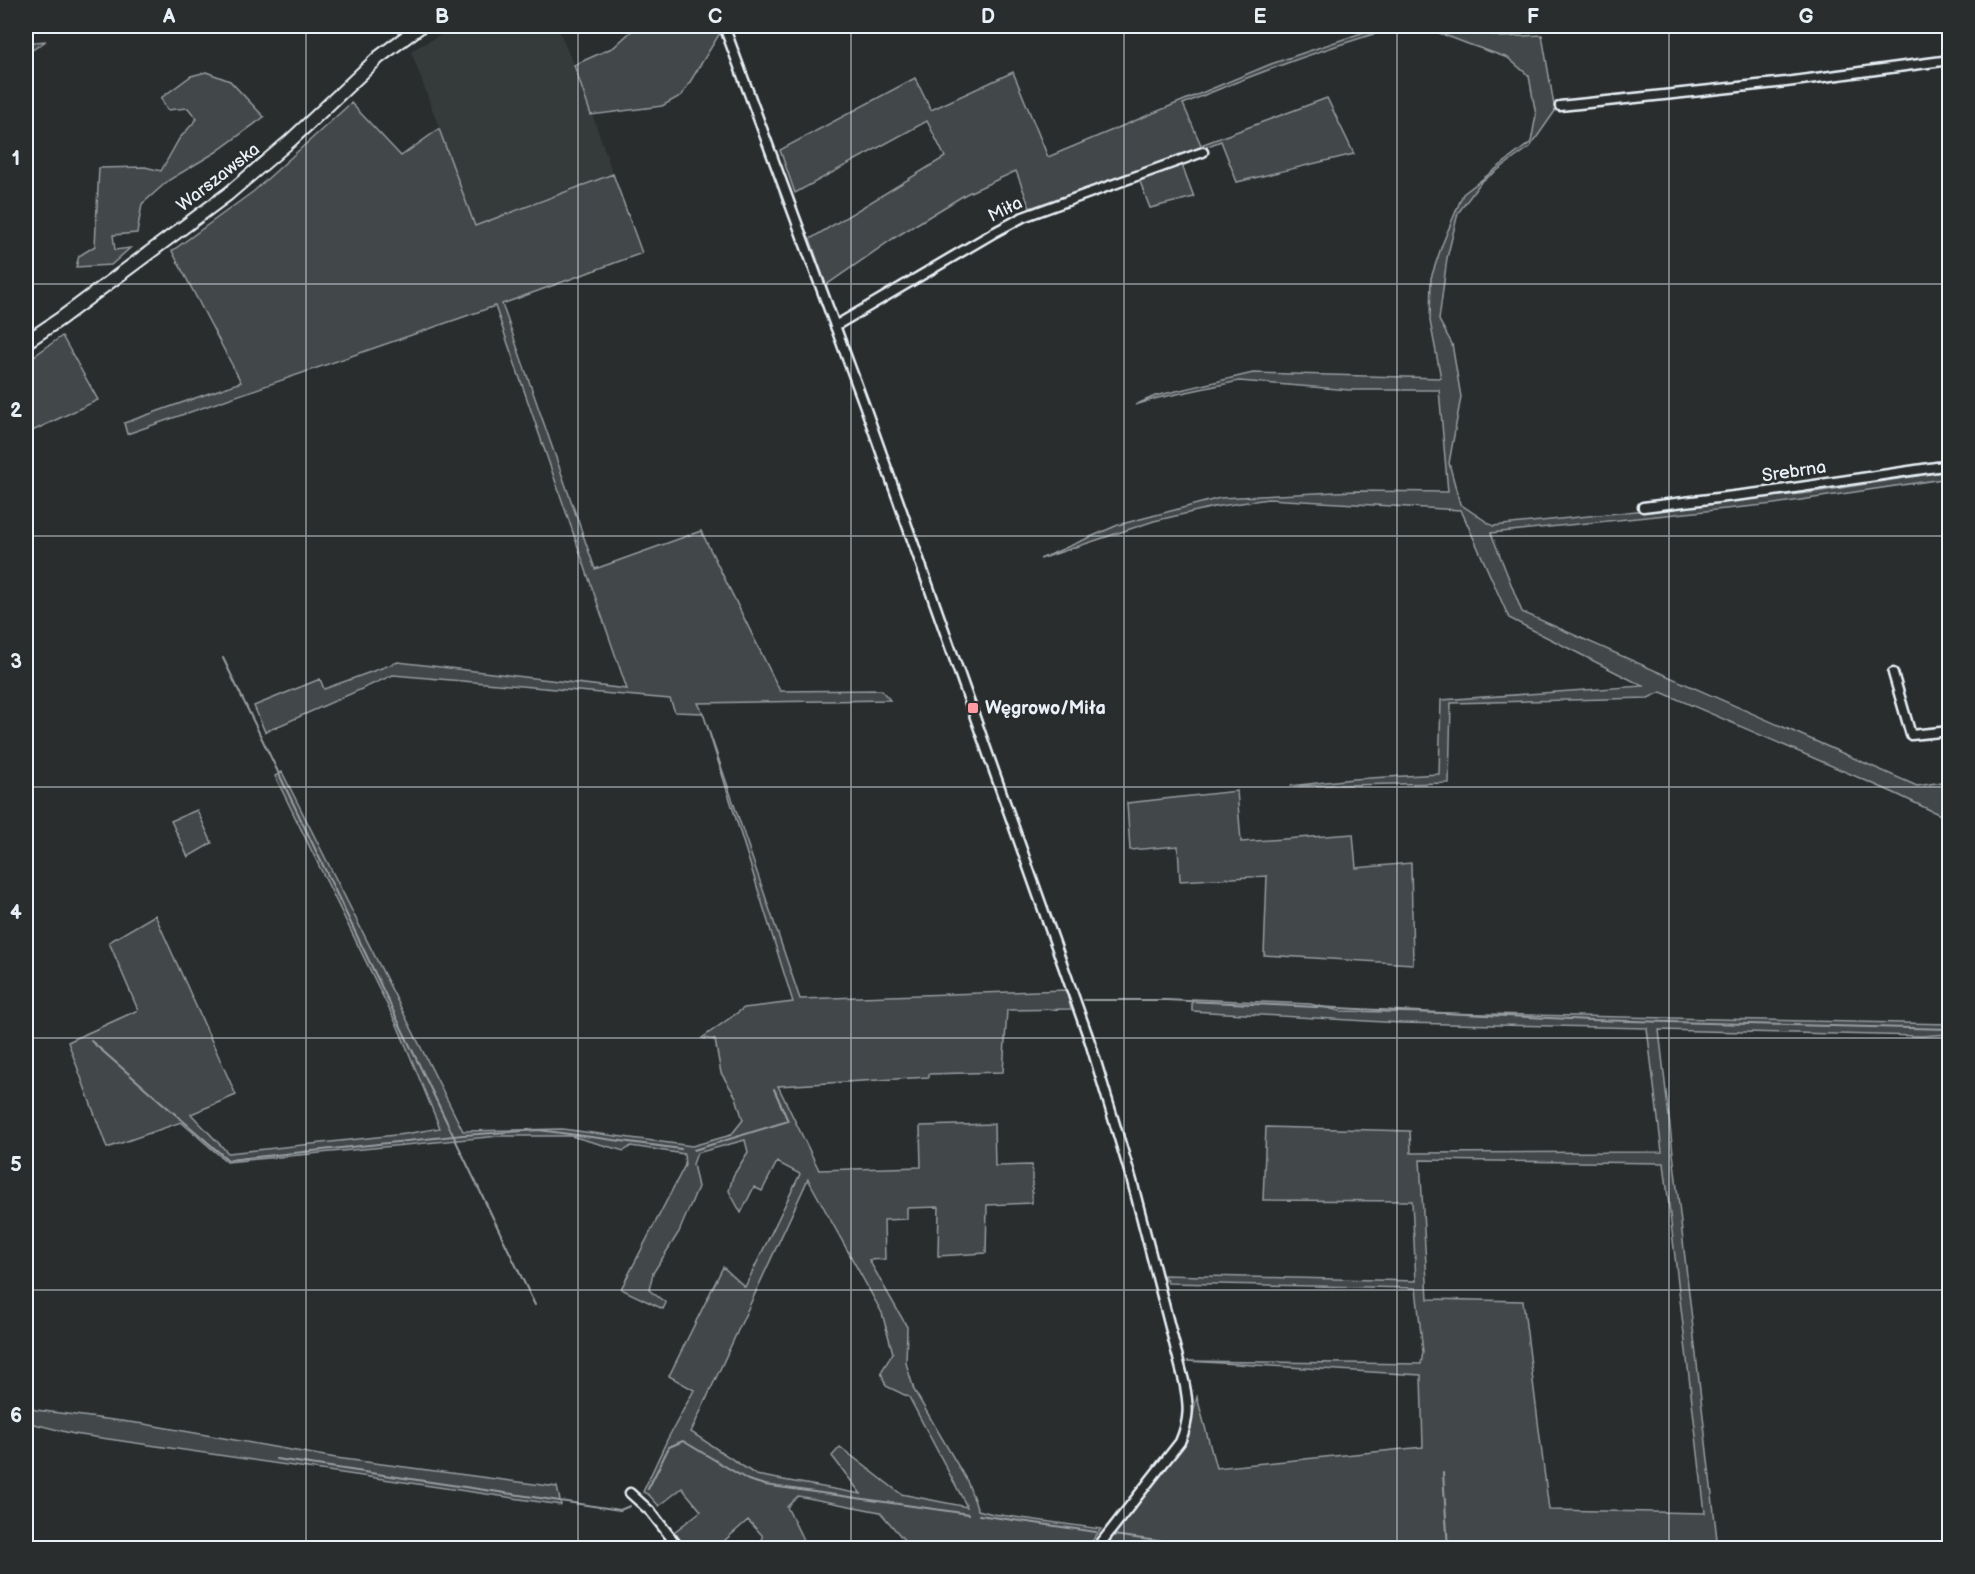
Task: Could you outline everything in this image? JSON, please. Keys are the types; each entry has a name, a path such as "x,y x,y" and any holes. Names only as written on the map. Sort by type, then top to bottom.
{"main road":[{"name":"Warszawska","path":"26,342 228,194 290,141 386,51 421,26"}],"street":[{"path":"724,26 962,678 1090,1042 1132,1181 1184,1381 1188,1402 1187,1424 1180,1442 1096,1548"},
{"path":"1560,106 1786,82 1950,60"},
{"name":"Miła","path":"835,326 1023,217 1203,152"},
{"name":"Srebrna","path":"1643,507 1767,492 1950,465"},
{"path":"1893,673 1911,735 1950,731"},
{"path":"630,1493 651,1512 679,1548"}],"shaded area":[{"path":"457,26 557,26 582,85 613,174 475,226 411,51"},
{"path":"637,26 717,26 720,33 682,95 662,106 591,115 574,65 614,47"},
{"path":"1382,26 1401,26 1290,62 1183,104 1201,145 1327,98 1354,154 1237,182 1221,141 1179,157 1194,197 1150,208 1136,171 1030,208 1016,171 966,194 894,238 826,285 810,239 945,157 927,121 795,193 780,150 915,78 931,110 1013,72 1048,157 1271,64"},
{"path":"1421,26 1457,26 1501,37 1542,35 1555,111 1530,147 1481,182 1458,213 1447,258 1439,320 1452,344 1461,397 1449,463 1460,504 1493,526 1809,493 1949,471 1949,478 1774,504 1491,533 1522,612 1917,786 1949,781 1949,819 1661,692 1648,698 1451,703 1449,783 1290,786 1353,779 1439,774 1441,700 1643,686 1509,618 1461,510 1268,499 1214,507 1154,521 1040,559 1118,525 1220,498 1355,491 1448,492 1439,390 1350,390 1239,381 1135,405 1155,396 1253,373 1441,378 1430,321 1431,278 1442,245 1463,194 1531,142 1536,115 1529,76 1508,58"},
{"path":"46,41 31,51 30,165 26,166 26,43"},
{"path":"206,72 230,81 264,117 216,152 169,180 142,204 137,233 113,235 115,250 130,248 111,265 76,267 79,256 95,246 99,168 145,167 161,171 179,139 197,119 188,108 167,110 161,98 191,76"},
{"path":"351,103 401,156 439,129 475,226 613,174 642,253 502,304 595,569 701,531 780,691 881,690 890,700 698,703 703,713 675,712 670,699 393,675 265,732 254,706 320,679 324,689 398,662 627,689 495,306 127,434 124,423 241,382 172,251 254,191"},
{"path":"62,336 98,400 26,434 26,362"},
{"path":"703,713 800,999 1066,990 1071,1009 1007,1010 1003,1072 929,1074 929,1077 778,1086 819,1170 921,1167 920,1126 994,1124 995,1166 1032,1165 1032,1203 987,1205 986,1253 938,1256 939,1207 907,1208 907,1219 884,1220 885,1259 869,1260 907,1327 906,1363 914,1390 967,1481 978,1510 1101,1529 1087,1548 911,1548 880,1512 798,1496 787,1507 807,1548 763,1548 762,1535 748,1520 716,1548 687,1548 674,1532 701,1511 682,1488 659,1506 643,1492 694,1390 669,1376 723,1267 745,1287 800,1174 777,1162 762,1191 754,1187 741,1213 729,1191 733,1176 748,1152 745,1140 697,1153 693,1164 698,1187 679,1232 653,1273 649,1290 666,1303 663,1309 621,1289 685,1165 684,1154 631,1146 624,1151 571,1136 499,1136 227,1162 181,1122 107,1148 68,1042 138,1010 109,942 155,915 236,1095 191,1114 228,1153 405,1134 440,1128 398,1027 275,776 282,772 463,1131 562,1129 692,1146 731,1135 743,1120 736,1097 721,1073 715,1040 702,1038 744,1008 793,1002","holes":["808,1179 882,1313 893,1353 881,1372 886,1386 909,1397 967,1507 901,1494 840,1447 832,1456 861,1494 756,1475 691,1432"]},
{"path":"1237,791 1241,842 1353,834 1356,868 1411,863 1413,964 1264,955 1267,876 1180,881 1178,846 1130,850 1127,803"},
{"path":"197,810 212,843 188,857 171,821"},
{"path":"1192,999 1310,1004 1340,1011 1949,1024 1949,1034 1922,1036 1659,1030 1718,1548 1101,1548 1171,1462 1187,1436 1197,1397 1216,1468 1423,1447 1421,1375 1187,1361 1421,1364 1423,1352 1416,1288 1168,1283 1163,1275 1416,1281 1412,1201 1263,1200 1266,1127 1410,1131 1411,1153 1662,1152 1647,1028 1401,1023 1192,1011","holes":["1420,1160 1664,1163 1705,1513 1549,1510 1523,1301 1428,1299"]},
{"path":"26,1407 144,1424 336,1458 557,1487 561,1505 74,1434 26,1422"},
{"path":"1949,1459 1949,1507 1942,1471"}],"waterway":[{"path":"223,658 535,1305"},
{"path":"1084,1000 1166,1000 1591,1020 1950,1029"},
{"path":"91,1041 228,1160 463,1135 539,1130 681,1149"},
{"path":"694,1150 788,1121 774,1089"},
{"path":"648,1489 669,1447 683,1441 748,1480 765,1485 969,1514"},
{"path":"276,1459 620,1510 630,1506"},
{"path":"1443,1473 1448,1548"},
{"path":"979,1515 1096,1532"},
{"path":"1113,1535 1210,1548"}],"place":[{"name":"Węgrowo/Miła","path":"973,708"}]}
